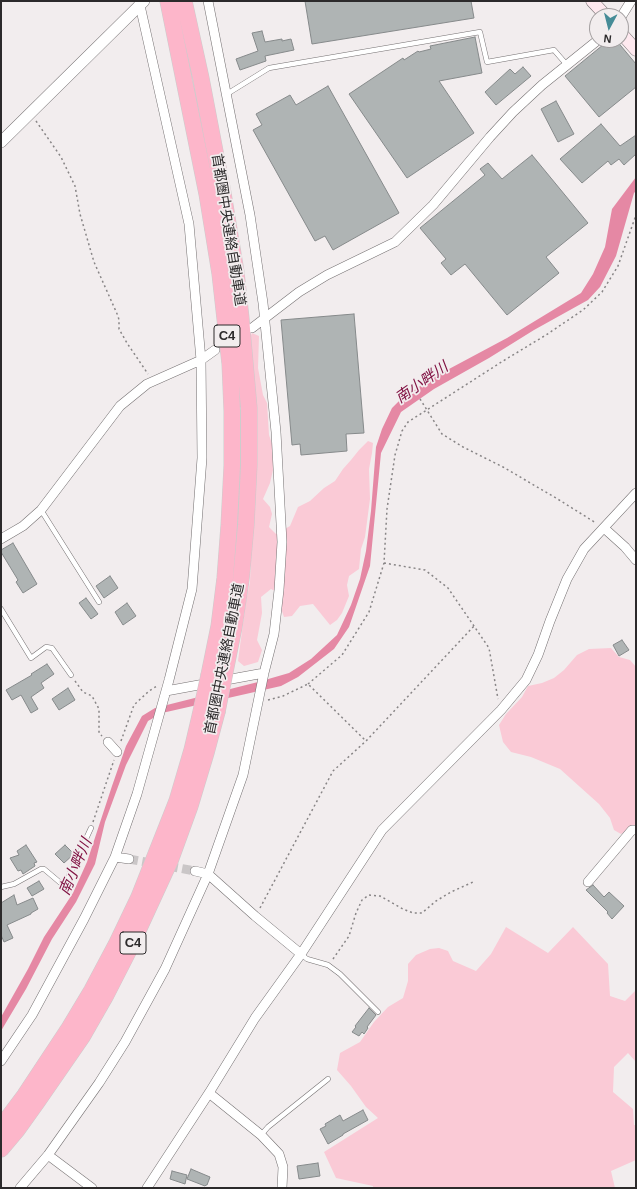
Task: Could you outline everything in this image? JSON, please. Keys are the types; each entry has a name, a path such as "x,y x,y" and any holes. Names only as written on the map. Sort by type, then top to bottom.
{"highway":[{"name":"首都圏中央連絡自動車道","path":"1,1127 68,1030 92,990 139,897 177,801 192,750 219,626 225,578 232,466 230,364 220,274 207,194 168,1"},
{"name":"首都圏中央連絡自動車道","path":"1,1150 33,1108 82,1037 130,948 170,861 190,806 206,753 217,712 234,627 241,580 246,525 249,465 249,408 241,318 223,193 184,1"}],"main road":[{"path":"629,42 636,50"}],"street":[{"path":"20,1188 48,1155 99,1083 125,1042 165,969 208,874 243,775 264,672 274,634 282,542 276,432 263,303 250,215 208,1"},
{"path":"1,142 141,2"},
{"path":"1,1061 32,1015 115,858 137,794 166,691 192,588 202,458 201,360 189,224 141,2"},
{"path":"252,328 300,292 327,276 395,242 434,205 490,137 513,112 589,47"},
{"path":"1,539 23,526 40,510 120,406 147,384 201,360 215,350"},
{"path":"148,1188 255,1018 301,954 382,830 501,710 526,680 538,655 567,579 584,549 636,493"},
{"path":"604,528 625,547 636,560"},
{"path":"166,691 264,672"},
{"path":"108,742 117,752"},
{"path":"588,882 632,830 636,830"},
{"path":"115,858 129,859"},
{"path":"196,871 208,874 301,954"},
{"path":"209,1093 260,1135 279,1154 283,1167 282,1188"},
{"path":"48,1155 92,1188"}],"lane":[{"path":"227,94 269,68 480,32 487,62 554,50 567,65"},
{"path":"40,510 99,602"},
{"path":"1,609 31,658 46,647 52,648 71,675"},
{"path":"1,887 14,884 41,869 44,869 63,885 65,884 91,828"},
{"path":"301,954 307,959 328,965 340,974 378,1012"},
{"path":"260,1135 328,1079"}],"path":[{"path":"30,113 46,134 67,168 75,186 80,214 94,262 118,316 119,329 153,382"},
{"path":"259,702 283,696 308,684 342,655 369,612 384,563 387,509 395,455 402,431 408,422 546,336 583,310 602,292 618,266 636,215"},
{"path":"420,399 442,434 463,447 503,467 604,528"},
{"path":"384,563 425,570 448,588 489,648 501,710"},
{"path":"255,916 333,771 366,741 474,626"},
{"path":"71,675 83,692 92,696 99,709 99,733 108,742"},
{"path":"308,684 366,741"},
{"path":"328,965 339,952 349,936 356,913 362,900 369,895 380,896 413,913 422,913 436,901 473,882"}],"shaded area":[{"path":"636,177 636,191 634,193 616,256 600,287 588,300 434,389 401,412 381,453 370,566 349,627 334,649 298,677 281,686 162,713 148,721 126,765 105,822 95,864 76,902 52,939 26,989 1,1031 1,1017 44,937 73,893 87,862 126,746 142,716 155,708 289,673 311,659 337,635 351,605 360,579 366,551 371,511 376,447 382,429 392,408 402,398 434,377 507,338 581,293 593,274 605,247 612,209"},
{"path":"252,333 259,336 258,368 263,395 267,403 269,435 272,444 273,470 270,483 263,499 270,507 272,514 269,527 276,534 290,526 298,507 310,501 324,488 335,481 343,469 368,441 373,443 369,469 370,499 365,537 361,549 359,569 349,576 347,585 349,596 342,613 337,620 330,625 313,604 300,606 292,616 284,617 281,608 283,595 271,589 261,597 262,613 257,640 262,650 258,662 244,666 238,661 250,582 252,515 246,345"},
{"path":"611,648 619,657 630,660 636,667 636,826 621,834 614,830 610,818 599,804 560,769 531,757 511,752 503,742 499,725 506,714 522,697 528,686 542,683 554,678 564,670 577,655 589,649"},
{"path":"506,927 548,953 573,927 608,964 610,996 625,1001 636,990 636,1062 628,1053 614,1067 613,1092 633,1109 634,1125 636,1125 636,1160 611,1171 615,1188 373,1188 373,1186 336,1178 324,1152 378,1118 366,1107 337,1070 340,1053 360,1042 374,1022 388,1007 403,998 408,981 408,964 416,955 430,949 439,948 448,951 453,961 476,971 491,954"}],"building":[{"path":"305,1 471,1 474,18 312,44"},
{"path":"262,31 265,42 291,39 294,50 265,56 266,61 240,70 236,59 258,51 252,33"},
{"path":"475,37 482,73 439,81 474,133 407,178 349,94 403,58 404,60 418,51 431,49 430,46"},
{"path":"599,48 623,48 636,64 636,87 599,117 565,76"},
{"path":"523,67 531,76 496,105 485,92 510,69 515,74"},
{"path":"328,86 399,213 333,250 325,236 315,241 253,130 262,125 256,114 290,95 296,105"},
{"path":"556,101 574,134 558,142 541,109"},
{"path":"601,124 620,146 636,135 636,154 624,165 619,159 611,165 608,161 582,183 560,159"},
{"path":"532,155 588,223 546,257 559,273 507,315 465,264 451,275 441,263 446,259 420,228 485,175 480,169 488,163 502,179"},
{"path":"354,314 364,433 346,434 347,451 301,455 300,444 292,445 281,320"},
{"path":"13,543 37,584 23,593 16,582 18,580 1,552 1,550"},
{"path":"110,576 118,588 104,598 96,586"},
{"path":"86,598 98,614 91,619 79,603"},
{"path":"127,603 136,616 123,625 115,612"},
{"path":"622,640 629,650 619,656 613,645"},
{"path":"47,664 54,674 41,683 44,688 31,697 38,709 31,713 21,695 12,700 6,690 32,675 31,674"},
{"path":"68,688 75,700 59,710 52,699"},
{"path":"26,845 37,862 34,863 35,866 23,874 21,870 18,871 10,858 19,855 17,851"},
{"path":"65,845 74,854 64,863 55,854"},
{"path":"39,881 44,889 32,896 27,888"},
{"path":"593,885 604,897 609,892 624,906 612,919 607,913 608,912 586,890"},
{"path":"14,895 17,905 33,898 38,909 31,914 7,925 13,938 4,942 1,935 1,903"},
{"path":"369,1008 376,1015 367,1027 368,1028 364,1034 362,1032 359,1036 352,1032"},
{"path":"363,1110 368,1120 328,1144 320,1129 326,1126 325,1124 340,1115 343,1121"},
{"path":"318,1163 320,1176 299,1179 297,1166"},
{"path":"191,1169 210,1177 207,1185 205,1186 187,1179"},
{"path":"172,1171 187,1175 185,1184 170,1179"}],"tunnel":[{"path":"129,859 195,871"}],"water label":[{"name":"南小畔川","path":"422,383"},
{"name":"南小畔川","path":"76,867"}]}
